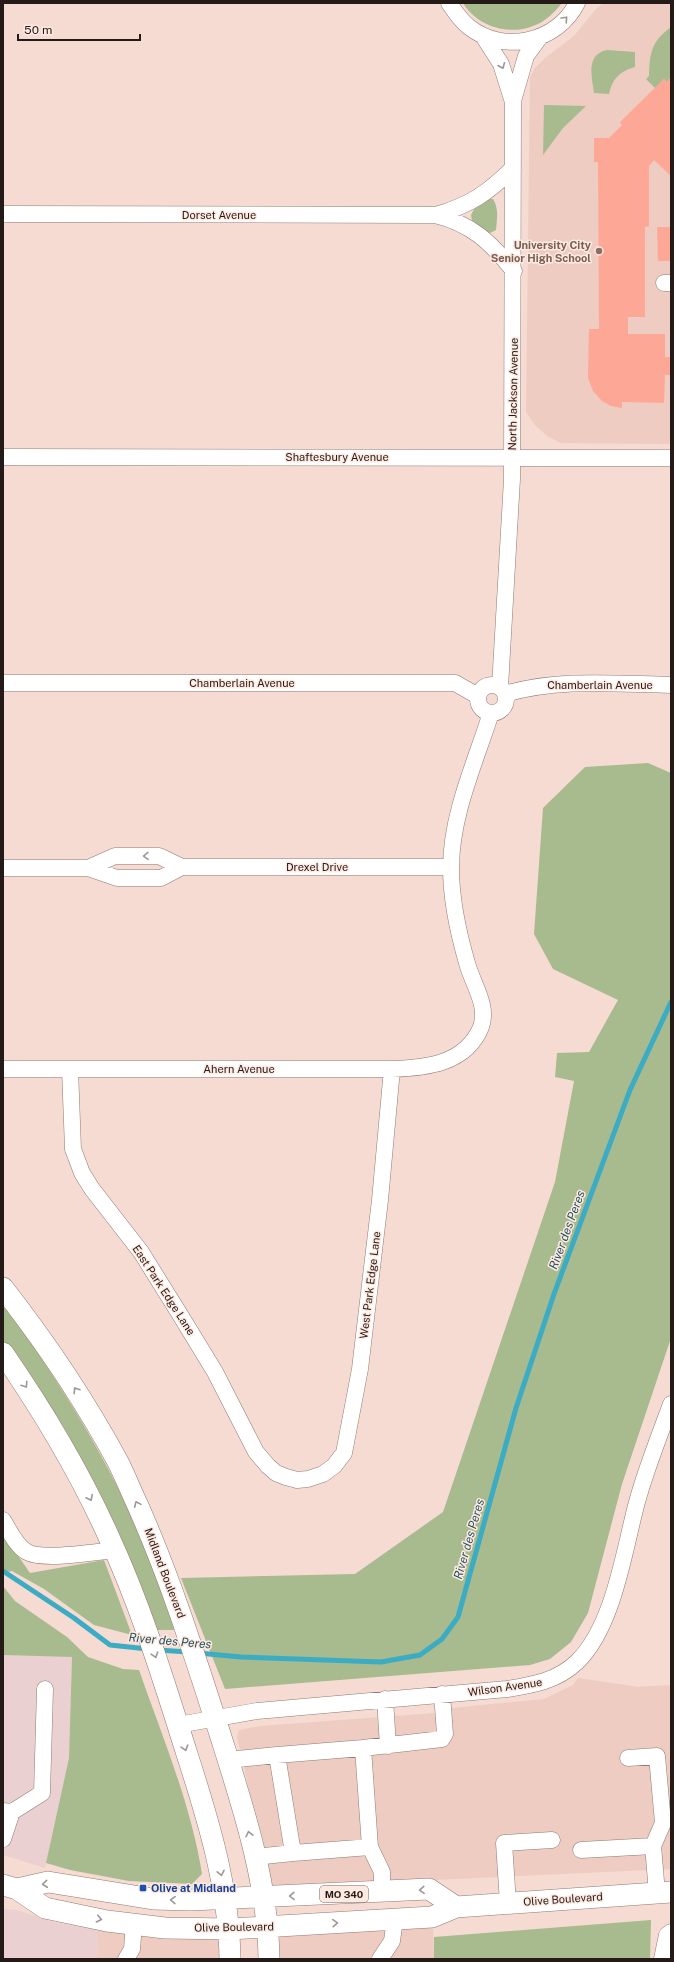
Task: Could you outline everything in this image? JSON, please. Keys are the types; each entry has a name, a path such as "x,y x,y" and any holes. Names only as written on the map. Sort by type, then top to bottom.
{"main road":[{"name":"Midland Boulevard","path":"3,1288 32,1324 77,1391 119,1463 152,1537 177,1600 242,1805 264,1897 269,1927 269,1959"},
{"path":"3,1353 31,1394 71,1461 114,1550 146,1627 212,1835 226,1899 230,1929 230,1959"},
{"name":"Olive Boulevard","path":"10,1887 48,1882 153,1899 226,1899 429,1889 456,1906"},
{"name":"Olive Boulevard","path":"10,1887 45,1908 107,1921 165,1928 230,1929 432,1917 456,1906 664,1893"}],"street":[{"path":"450,3 456,14 468,27 484,36 512,42 526,41 540,37 554,30 565,20 577,3"},
{"name":"North Jackson Avenue","path":"484,36 502,64 513,101"},
{"name":"North Jackson Avenue","path":"502,691 512,457 514,271 513,101 526,56 540,37"},
{"name":"Dorset Avenue","path":"435,215 460,208 480,196 496,185 513,168"},
{"name":"Dorset Avenue","path":"3,214 435,215 452,219 472,230 493,246 514,271"},
{"name":"Shaftesbury Avenue","path":"3,457 671,458"},
{"name":"Chamberlain Avenue","path":"3,683 455,683 478,696"},
{"name":"Chamberlain Avenue","path":"502,691 563,684 671,685"},
{"path":"495,685 502,691 506,703 500,711 491,713 486,712 479,706 478,696 486,686 495,685"},
{"path":"451,867 461,804 491,713"},
{"name":"Drexel Drive","path":"88,868 115,856 159,856 182,867 451,867"},
{"name":"Drexel Drive","path":"3,868 88,868 117,878 161,878 182,867"},
{"name":"Ahern Avenue","path":"3,1069 392,1069 421,1068 436,1065 453,1058 469,1046 478,1034 482,1024 482,1014 481,1002 467,964 461,938 453,900 451,867"},
{"name":"East Park Edge Lane","path":"70,1069 73,1149 82,1173 92,1189 141,1252 215,1372 256,1452 276,1473 297,1480 308,1479"},
{"name":"West Park Edge Lane","path":"308,1479 323,1474 334,1466 344,1453 360,1369 380,1200 392,1069"},
{"name":"Wilson Avenue","path":"178,1725 257,1710 507,1688 548,1681 561,1674 577,1662 598,1635 620,1569 638,1501 671,1404"},
{"path":"3,1520 17,1543 28,1552 58,1556 114,1550"},
{"path":"3,1840 8,1811 42,1793 45,1690"},
{"path":"228,1760 388,1746 442,1739 445,1734 442,1694"},
{"path":"385,1699 388,1746"},
{"path":"363,1748 370,1847 382,1872 382,1892"},
{"path":"277,1755 293,1853"},
{"path":"628,1758 657,1756 663,1824 653,1846 664,1893"},
{"path":"508,1903 504,1843 552,1840"},
{"path":"581,1850 653,1846"},
{"path":"254,1857 370,1847"},
{"path":"380,1959 392,1941 395,1919"},
{"path":"126,1959 132,1949 134,1924"},
{"path":"662,1959 667,1935 671,1932"}],"shaded area":[{"name":"University City Senior High School","path":"604,3 671,3 671,444 561,443 547,436 535,425 526,412 530,78 534,69 545,58 574,36 596,9"},
{"path":"3,1655 72,1656 69,1758 45,1868 3,1855"},
{"path":"578,1678 639,1687 671,1685 671,1869 280,1887 272,1885 237,1737 239,1730 260,1726 436,1713 452,1708 544,1699 573,1685"},
{"path":"3,1909 17,1910 53,1922 98,1930 97,1959 3,1959"},
{"path":"433,1927 434,1959 275,1959 276,1938 284,1936"},
{"path":"98,1930 137,1936 216,1938 222,1943 222,1959 97,1959"}],"green space":[{"path":"463,3 562,3 545,20 533,26 513,30 494,27 485,23 476,18"},
{"path":"671,27 671,77 667,82 664,79 655,88 646,79 649,76 651,54 659,38"},
{"path":"607,50 635,52 635,67 621,73 618,76 612,84 609,94 594,93 591,74 593,62 595,57"},
{"path":"544,105 586,106 563,128 543,155"},
{"path":"486,199 493,199 497,210 496,230 490,233 472,221 471,215 474,209"},
{"path":"648,763 671,773 671,1338 622,1484 588,1613 571,1642 550,1659 530,1665 225,1689 181,1578 355,1574 443,1512 555,1182 574,1081 555,1077 557,1053 589,1052 618,1000 553,969 534,934 543,808 585,767"},
{"path":"3,1303 45,1363 84,1425 119,1489 149,1555 175,1630 157,1630 114,1534 37,1391 3,1341"},
{"path":"3,1534 30,1573 104,1560 132,1635 94,1625 44,1589 12,1571 3,1573"},
{"path":"3,1586 15,1601 67,1637 88,1657 123,1669 139,1670 175,1770 191,1822 202,1874 192,1884 129,1881 70,1870 46,1863 69,1758 72,1657 3,1655"},
{"path":"651,1920 650,1959 434,1959 434,1937"}],"building":[{"path":"671,77 671,176 654,160 649,166 649,226 645,227 645,317 628,317 628,334 665,334 665,357 671,357 671,375 665,375 664,403 622,402 622,408 611,406 602,401 593,391 588,378 589,329 599,329 598,162 594,162 594,138 609,138 622,125 620,122 664,79 667,82"},
{"path":"657,227 671,227 671,261 658,261"}],"waterway":[{"name":"River des Peres","path":"198,1653 241,1657 381,1662 420,1655 442,1639 458,1617 516,1408 554,1294 630,1090 671,1002"},
{"name":"River des Peres","path":"3,1571 74,1618 110,1645 148,1649"},
{"name":"River des Peres","path":"158,1650 188,1652"}],"place":[{"name":"University City Senior High School","path":"599,251"},
{"name":"Olive at Midland","path":"143,1888"}]}
